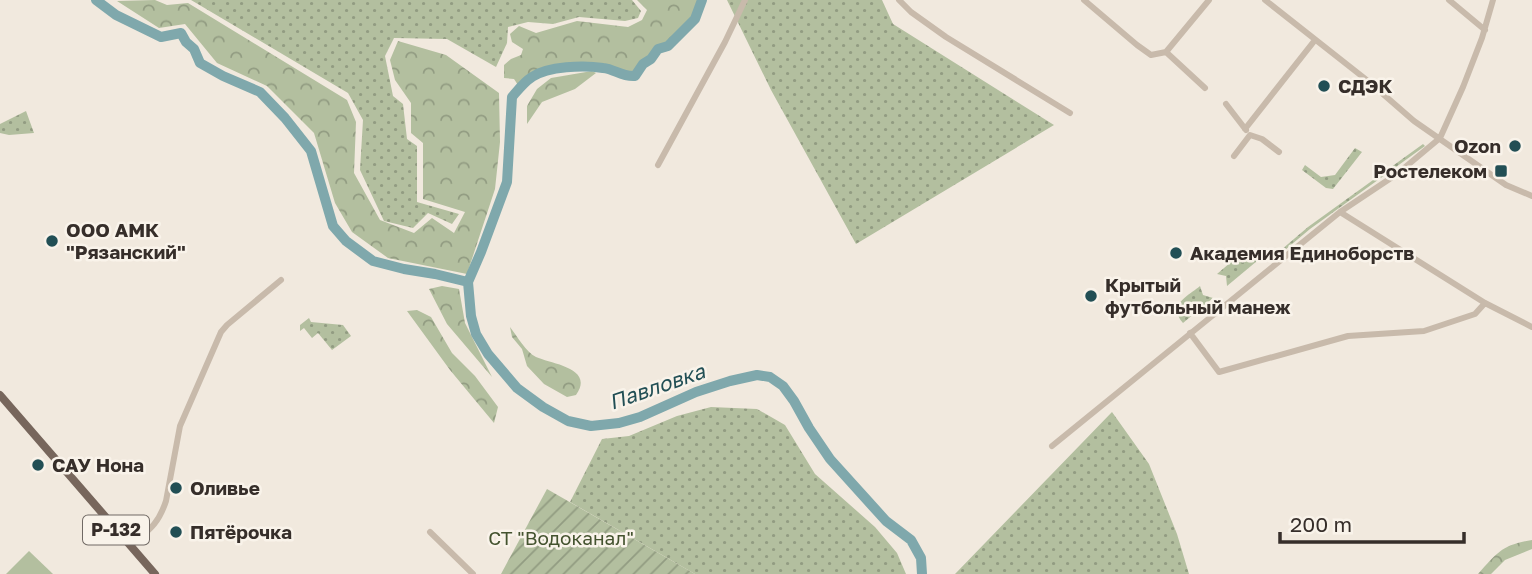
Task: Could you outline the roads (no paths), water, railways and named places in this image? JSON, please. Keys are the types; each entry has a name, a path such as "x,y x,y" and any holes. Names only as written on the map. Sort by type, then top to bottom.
{"main road":[{"name":"Р-132","path":"0,395 155,574"}],"street":[{"path":"659,165 746,0"},
{"path":"899,0 946,37 1070,113"},
{"path":"1084,0 1151,54 1166,52 1209,0"},
{"path":"1265,0 1414,121 1506,185 1532,196"},
{"path":"1449,0 1485,30"},
{"path":"1052,446 1340,212 1397,174 1440,138 1485,30 1493,0"},
{"path":"1245,129 1315,40"},
{"path":"1166,52 1205,88"},
{"path":"1226,104 1250,135 1262,139 1279,152"},
{"path":"1234,156 1250,135"},
{"path":"1340,212 1486,303 1532,327"},
{"path":"130,546 158,522 166,501 180,426 221,332 281,280"},
{"path":"1190,333 1219,372 1348,336 1424,331 1475,314 1486,303"},
{"path":"430,532 473,574"}],"waterway":[{"name":"Павловка","path":"96,0 116,15 161,37 181,33 194,49 200,63 260,92 311,151 333,226 346,241 373,261 468,282"},
{"name":"Павловка","path":"702,0 695,19 668,46 658,49 635,76 595,67 556,69 532,77 512,97 507,182 468,282 471,316 476,334 488,354 517,388 568,421 591,426 619,423 640,417 696,392 730,381 757,375 770,377 783,386 794,401 830,459 886,521 911,540 921,558 922,574"}],"place":[{"name":"СДЭК","path":"1324,86"},
{"name":"Ozon","path":"1515,146"},
{"name":"Ростелеком","path":"1501,171"},
{"name":"ООО АМК \"Рязанский\"","path":"52,241"},
{"name":"Академия Единоборств","path":"1176,253"},
{"name":"Крытый футбольный манеж","path":"1091,296"},
{"name":"САУ Нона","path":"38,465"},
{"name":"Оливье","path":"176,488"},
{"name":"Пятёрочка","path":"176,532"}],"park label":[{"name":"СТ \"Водоканал\"","path":"561,538"}]}
